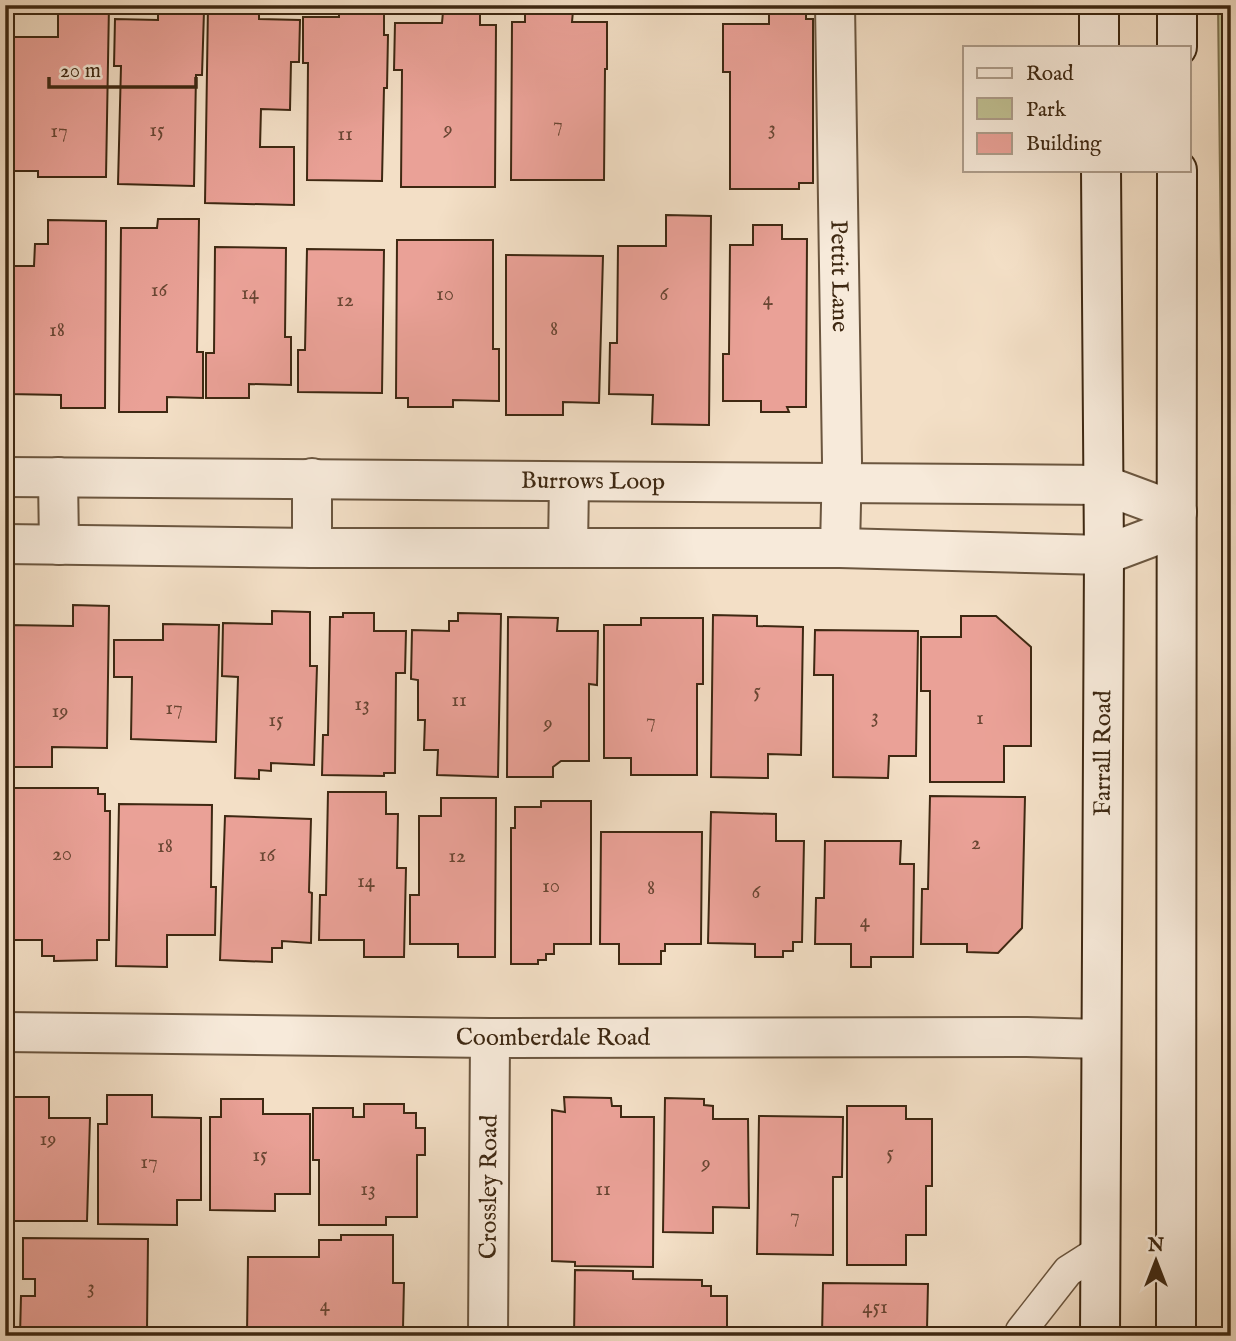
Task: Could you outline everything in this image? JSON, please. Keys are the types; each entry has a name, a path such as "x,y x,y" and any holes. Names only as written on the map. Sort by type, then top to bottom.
{"street":[{"name":"Pettit Lane","path":"835,5 840,548"},
{"path":"1099,5 1099,46"},
{"path":"1177,5 1177,46"},
{"name":"Farrall Road","path":"1100,1336 1104,555 1101,172"},
{"path":"1177,172 1177,1336"},
{"name":"Burrows Loop","path":"5,477 1104,485 1176,520"},
{"path":"58,477 58,545"},
{"path":"312,478 312,548"},
{"path":"568,547 569,482"},
{"path":"5,544 312,548 840,548 1104,555 1176,520"},
{"name":"Coomberdale Road","path":"5,1032 490,1038 1101,1039"},
{"name":"Crossley Road","path":"488,1336 490,1038"}],"lane":[{"path":"1020,1336 1021,1331 1068,1270 1101,1250"}],"green space":[{"path":"1218,5 1231,5 1231,783 1227,783"}],"building":[{"path":"58,5 109,5 106,177 38,177 38,171 11,171 11,84 5,84 5,37 58,37"},
{"path":"208,5 259,5 259,19 300,20 299,62 291,62 290,110 261,109 260,147 294,147 294,205 205,203"},
{"path":"339,5 384,5 384,35 388,35 382,181 307,180 308,63 303,63 303,17 339,17"},
{"path":"158,10 204,11 202,75 196,75 194,186 118,184 121,66 114,66 115,19 158,20"},
{"path":"525,11 573,11 572,22 607,22 604,180 511,180 512,22 525,22"},
{"path":"443,12 480,12 480,25 496,25 495,187 401,187 402,70 394,70 395,23 442,23"},
{"path":"769,13 806,13 806,19 813,19 813,183 799,183 799,189 730,189 730,72 723,72 723,24 769,24"},
{"path":"666,215 711,216 709,425 652,424 653,395 609,394 610,343 617,343 618,246 666,246"},
{"path":"158,219 199,219 197,352 203,352 203,398 167,397 167,412 119,412 121,228 157,228"},
{"path":"48,220 106,221 105,408 61,408 61,395 9,394 10,266 34,266 35,244 48,244"},
{"path":"753,225 782,225 782,239 807,239 806,407 787,407 789,412 761,412 761,401 723,401 723,354 729,354 730,245 753,245"},
{"path":"397,240 493,240 493,349 499,349 499,401 453,400 453,407 408,407 408,398 396,398"},
{"path":"215,247 286,248 285,337 291,337 291,385 249,384 249,398 206,398 206,353 214,353"},
{"path":"307,249 384,250 382,393 298,392 298,350 305,350"},
{"path":"506,255 603,256 599,403 563,402 563,415 506,415"},
{"path":"73,605 109,606 107,748 52,747 52,767 12,767 14,674 6,674 7,625 73,626"},
{"path":"272,611 310,612 310,666 317,666 314,765 271,763 271,771 259,770 259,779 235,778 238,677 222,676 223,623 272,624"},
{"path":"343,613 374,613 374,631 406,631 405,673 396,673 395,773 384,773 384,776 322,775 323,735 328,735 330,617 343,617"},
{"path":"458,613 501,614 498,777 437,775 438,750 424,750 425,720 418,720 418,680 411,679 412,630 449,631 449,621 458,621"},
{"path":"713,615 757,616 757,626 803,627 801,755 768,754 768,778 711,777"},
{"path":"961,616 996,616 1031,647 1031,746 1004,746 1004,782 930,782 930,691 921,691 921,637 961,637"},
{"path":"508,617 558,618 557,631 598,631 597,685 589,684 589,761 561,761 553,767 553,777 507,777"},
{"path":"641,618 703,618 703,684 697,684 697,775 631,775 631,758 604,758 604,625 641,625"},
{"path":"163,624 219,625 216,742 131,739 132,677 114,677 114,640 163,640"},
{"path":"815,630 918,631 916,756 889,756 888,778 833,777 833,675 814,675"},
{"path":"13,788 98,788 98,794 105,794 105,811 110,811 109,940 97,940 97,960 54,961 54,956 42,956 42,940 7,940 7,897 14,897"},
{"path":"328,792 386,792 386,814 398,814 397,868 406,868 404,957 364,957 364,940 319,940 320,895 326,895"},
{"path":"930,796 1025,797 1022,928 998,953 967,952 967,944 921,944 922,889 928,889"},
{"path":"441,798 496,798 495,957 458,957 458,944 410,944 410,895 419,895 419,816 441,816"},
{"path":"541,801 591,801 591,944 554,944 554,954 546,954 546,960 538,960 538,964 511,964 511,828 515,828 515,807 541,807"},
{"path":"119,804 212,805 211,887 216,887 215,935 167,935 167,967 116,966"},
{"path":"711,812 776,814 776,841 804,841 802,942 793,942 793,951 783,951 783,957 755,957 755,944 708,943"},
{"path":"225,816 311,819 311,943 282,941 282,948 272,948 272,962 220,960"},
{"path":"601,832 702,832 701,944 665,944 665,951 661,951 661,964 619,964 619,944 600,944"},
{"path":"825,841 901,841 900,864 914,864 913,957 871,957 871,967 851,967 851,944 815,944 816,898 824,898"},
{"path":"107,1095 152,1095 152,1117 201,1118 201,1200 177,1200 177,1225 98,1224 98,1124 107,1124"},
{"path":"5,1097 49,1097 49,1118 90,1118 87,1221 6,1221"},
{"path":"564,1097 611,1098 612,1106 621,1106 621,1117 654,1117 653,1267 575,1266 575,1262 552,1261 552,1110 565,1112"},
{"path":"665,1098 704,1099 704,1105 713,1106 713,1119 748,1119 749,1208 713,1207 713,1233 663,1232"},
{"path":"221,1099 263,1099 263,1114 310,1114 310,1194 275,1194 275,1211 210,1210 210,1117 221,1117"},
{"path":"364,1104 404,1104 404,1113 416,1113 416,1128 425,1128 425,1155 417,1155 417,1217 386,1217 386,1225 319,1225 319,1160 313,1160 313,1108 353,1108 353,1117 364,1117"},
{"path":"847,1106 906,1106 906,1119 932,1119 932,1186 926,1186 926,1235 906,1235 906,1265 847,1265"},
{"path":"759,1116 843,1117 842,1177 833,1177 833,1255 757,1254"},
{"path":"341,1235 393,1235 393,1283 404,1283 403,1328 394,1328 394,1336 247,1335 248,1257 319,1257 319,1240 341,1240"},
{"path":"23,1238 148,1239 147,1331 68,1330 68,1336 20,1336 21,1296 35,1296 35,1279 23,1279"},
{"path":"575,1270 633,1271 633,1279 702,1280 702,1286 711,1286 711,1296 727,1296 727,1336 574,1336"},
{"path":"823,1283 928,1284 927,1330 942,1330 942,1336 822,1336"}]}
